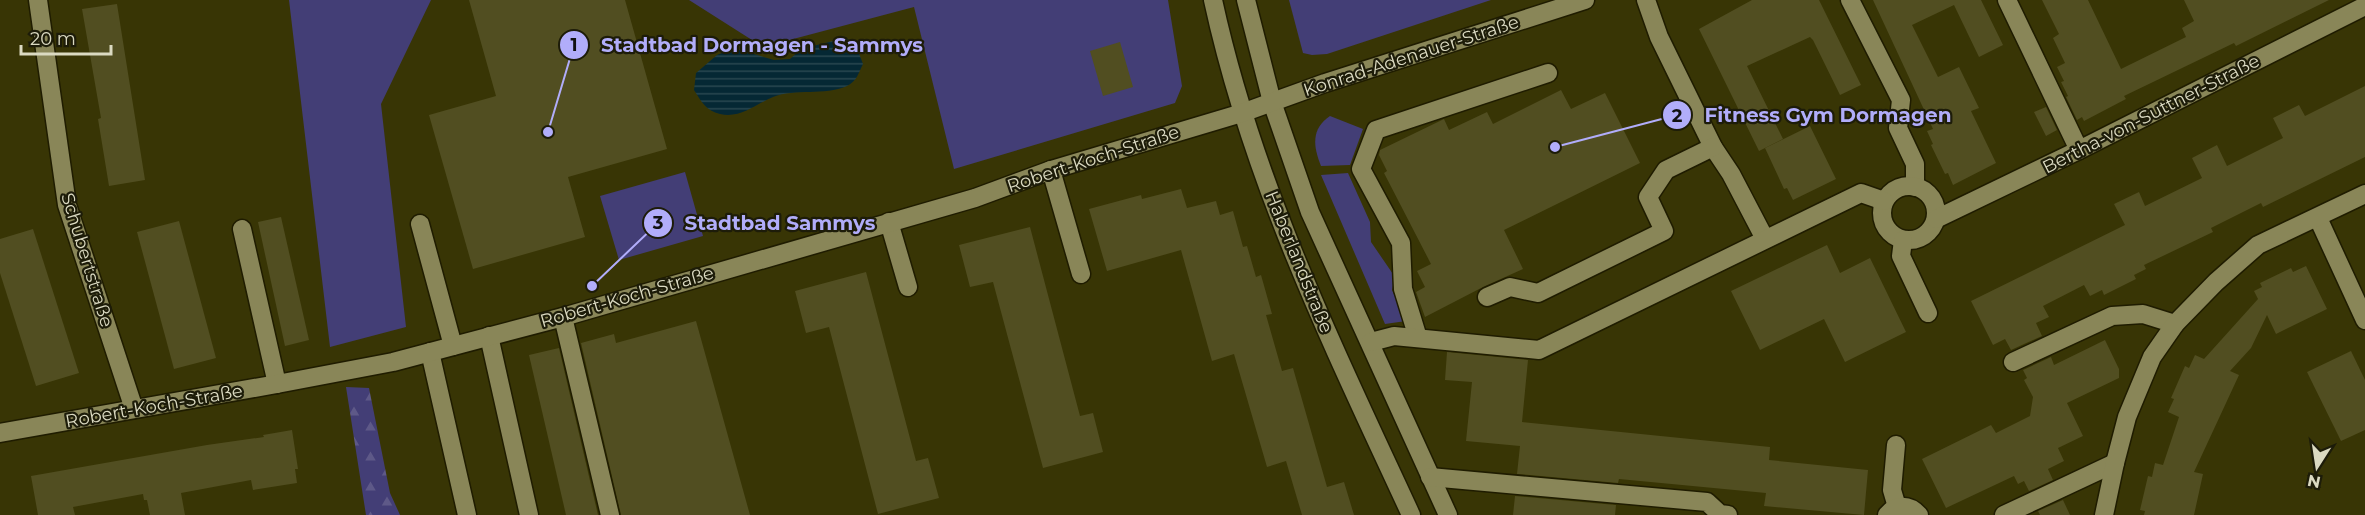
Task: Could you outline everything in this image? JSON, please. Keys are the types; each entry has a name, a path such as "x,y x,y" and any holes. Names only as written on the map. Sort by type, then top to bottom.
{"street":[{"name":"Schubertstraße","path":"38,0 67,205 134,409"},
{"name":"Haberlandstraße","path":"1213,0 1242,113 1281,225 1336,353 1411,515"},
{"name":"Haberlandstraße","path":"1246,0 1272,102 1310,212 1448,515"},
{"name":"Konrad-Adenauer-Straße","path":"1242,113 1585,0"},
{"path":"1646,0 1659,37 1713,147 1731,174 1765,239"},
{"path":"1850,0 1901,100 1898,128 1915,164 1915,187"},
{"path":"2007,0 2079,150"},
{"name":"Bertha-von-Suttner-Straße","path":"1903,240 1912,241 1928,234 1936,219 2365,6"},
{"path":"1418,338 1403,289 1401,243 1361,169 1376,130 1548,73"},
{"name":"Robert-Koch-Straße","path":"0,433 393,362 563,316 975,198 1051,170 1242,113"},
{"path":"1487,297 1510,287 1538,293 1664,231 1648,197 1666,170 1713,147"},
{"path":"1051,170 1081,274"},
{"path":"1928,313 1901,256 1903,240 1889,232 1884,226 1882,217 1884,201 1897,189 1915,187 1929,195 1936,210 1936,219"},
{"path":"1371,342 1394,336 1539,350 1861,193 1884,201"},
{"path":"2104,515 2127,417 2152,357 2175,324 2216,282 2258,245 2365,194"},
{"path":"2318,218 2365,320"},
{"path":"889,222 909,287"},
{"path":"420,224 453,346"},
{"path":"242,229 277,384"},
{"path":"2013,362 2112,316 2143,314 2175,324"},
{"path":"563,316 610,515"},
{"path":"489,336 529,515"},
{"path":"430,352 467,515"},
{"path":"1896,445 1892,511 1910,508 1918,515"},
{"path":"2004,515 2115,463"},
{"path":"1430,477 1707,502 1720,514 1728,515"}],"green space":[{"path":"289,0 431,0 381,104 406,327 330,347"},
{"path":"689,0 1168,0 1182,86 1175,103 954,169 914,7 763,47"},
{"path":"1289,0 1491,0 1327,54 1312,55 1303,53"},
{"path":"1330,116 1363,129 1350,165 1321,166 1316,152 1315,138 1319,126"},
{"path":"685,172 703,236 619,260 600,196"},
{"path":"1348,173 1370,222 1371,242 1395,277 1392,290 1406,321 1385,324 1321,175"},
{"path":"346,387 369,388 390,493 400,515 366,515"}],"water":[{"path":"845,38 855,43 863,64 855,79 847,86 829,91 782,94 741,113 727,115 715,113 707,108 694,90 696,73 717,55 734,48 774,60 790,59 801,49"}],"building":[{"path":"469,0 625,0 667,149 568,177 585,237 473,269 429,115 496,96"},
{"path":"1752,0 1819,0 1861,85 1840,95 1810,37 1747,66 1783,139 1759,151 1699,29"},
{"path":"1873,0 1981,0 2003,45 1979,57 1954,5 1912,25 1938,77 1959,67 1979,108 1971,111 1996,163 1953,185 1931,145 1933,144 1927,131 1933,129"},
{"path":"2042,0 2088,0 2121,69 2186,37 2182,28 2194,21 2184,0 2329,0 2236,46 2234,43 2124,96 2126,99 2084,121 2082,117 2077,120 2066,97 2068,96 2061,82 2064,81 2057,67 2065,63 2053,38 2059,34"},
{"path":"117,4 145,180 109,186 98,119 101,118 82,9"},
{"path":"1120,42 1133,87 1103,96 1090,51"},
{"path":"2365,86 2365,157 2263,207 2261,203 2211,228 2213,232 2144,265 2146,269 2134,275 2136,279 2104,295 2102,290 2090,296 2084,285 2043,306 2049,317 2036,323 2042,336 2011,350 2005,339 1993,345 1971,301 2125,225 2114,204 2139,192 2145,206 2202,178 2192,158 2217,145 2227,166 2283,138 2273,118 2299,105 2305,116"},
{"path":"1561,90 1571,109 1605,93 1640,163 1504,230 1523,269 1425,317 1416,292 1425,287 1417,271 1431,264 1384,173 1387,171 1379,155 1380,150 1444,119 1449,130 1487,112 1493,124"},
{"path":"2046,107 2057,130 2046,136 2034,112"},
{"path":"1810,126 1836,179 1793,200 1787,188 1784,189 1765,148"},
{"path":"1181,189 1187,208 1216,201 1220,215 1233,211 1243,247 1247,246 1256,277 1261,275 1272,314 1266,315 1282,371 1293,368 1327,487 1344,482 1354,515 1302,515 1286,461 1267,467 1234,354 1212,361 1181,250 1107,271 1089,209 1141,195 1142,199"},
{"path":"281,217 309,340 285,346 258,222"},
{"path":"179,221 216,358 174,369 137,232"},
{"path":"1030,227 1080,416 1093,413 1103,452 1043,468 993,282 970,287 959,245"},
{"path":"33,229 79,373 36,386 0,273 0,239"},
{"path":"1827,245 1840,273 1870,258 1906,332 1845,362 1824,319 1760,350 1731,291"},
{"path":"2306,266 2327,309 2276,334 2267,315 2251,348 2230,371 2239,375 2194,472 2203,474 2194,515 2144,515 2145,511 2140,510 2148,476 2152,477 2155,463 2163,465 2179,417 2168,412 2174,399 2171,398 2185,366 2189,368 2195,355 2204,359 2258,299 2254,291 2262,287 2260,283 2291,268 2293,272"},
{"path":"866,272 916,461 928,458 939,498 878,514 829,327 806,333 795,291"},
{"path":"696,321 750,515 621,515 581,343 614,334 616,343"},
{"path":"2105,340 2119,369 2119,378 2067,403 2083,436 2058,448 2064,461 2048,469 2053,480 2029,491 2024,481 2018,484 2014,476 1946,508 1922,459 1991,425 1996,433 2030,416 2033,397 2024,380 2027,378 2023,370 2051,357 2054,365"},
{"path":"559,348 598,515 566,515 529,355"},
{"path":"2351,351 2365,380 2365,430 2341,441 2307,372"},
{"path":"1447,352 1528,360 1522,422 1770,447 1769,460 1868,470 1864,515 1764,506 1766,493 1619,479 1618,483 1517,474 1520,446 1466,441 1472,382 1445,380"},
{"path":"292,430 298,469 295,469 297,483 253,490 251,480 181,493 185,515 150,515 147,500 144,500 143,494 73,507 75,515 38,515 31,476 264,437 263,435"},
{"path":"1515,496 1616,505 1615,515 1513,515"},
{"path":"2063,500 2070,515 2040,515 2038,511"}],"place":[{"name":"Stadtbad Dormagen - Sammys","path":"548,132"},
{"name":"Fitness Gym Dormagen","path":"1555,147"},
{"name":"Stadtbad Sammys","path":"592,286"}]}
